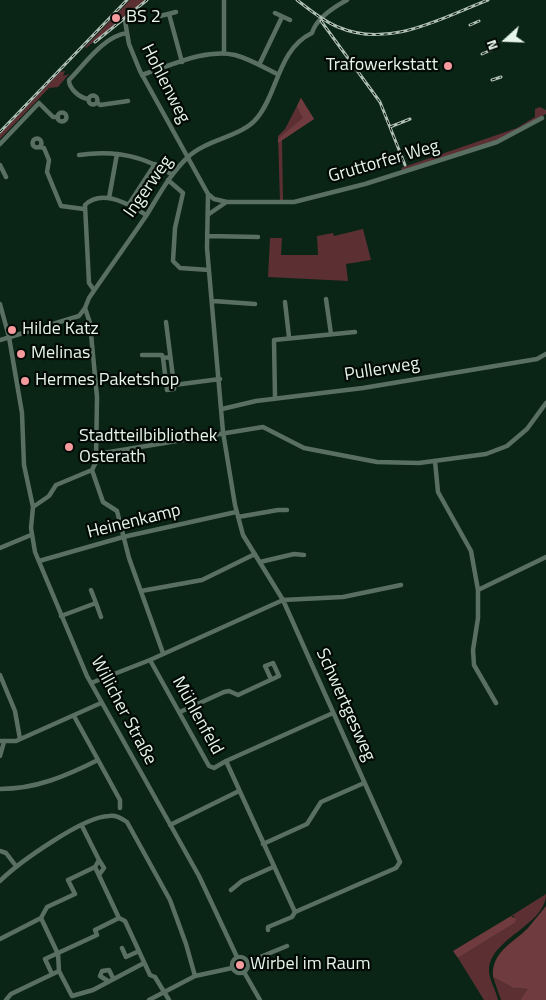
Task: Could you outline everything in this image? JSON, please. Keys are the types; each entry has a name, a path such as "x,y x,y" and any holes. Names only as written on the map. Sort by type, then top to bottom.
{"street":[{"path":"224,0 224,54"},
{"name":"Ingerweg","path":"0,340 79,316 94,290 146,215 171,174 200,148 255,121 264,108 277,74 304,37 312,33 313,27 347,0"},
{"path":"160,16 176,12"},
{"path":"275,13 290,20"},
{"path":"169,14 182,62"},
{"path":"259,65 282,17"},
{"name":"Hohlenweg","path":"125,21 142,75 208,194"},
{"path":"127,32 118,34 100,48 69,80 70,85 82,98 88,99 94,96 100,104 128,101"},
{"path":"142,75 212,54 224,54 243,58 277,74"},
{"path":"0,144 38,103 53,117 58,117"},
{"name":"Gruttorfer Weg","path":"208,194 214,199 227,202 294,202 365,184 497,142 542,118"},
{"path":"40,147 44,148 48,160 47,172 61,206 84,209"},
{"path":"79,155 96,152 133,156 155,164 171,174"},
{"path":"108,198 117,154"},
{"path":"129,204 155,164"},
{"path":"0,165 6,177"},
{"path":"168,180 183,193 175,228 173,250 175,265 180,268 209,270"},
{"name":"Schwertgesweg","path":"208,194 206,236 220,379 223,432 237,515 244,535 283,600 400,862 396,868 294,912"},
{"path":"94,290 89,284 84,209 90,201 108,198 129,204 146,215"},
{"path":"208,215 227,202"},
{"path":"206,236 258,237"},
{"path":"326,299 331,334"},
{"path":"213,301 255,304"},
{"path":"285,302 289,337"},
{"name":"Willicher Straße","path":"0,304 10,338 22,413 24,465 33,507 31,535 39,561 91,683 202,883 237,957"},
{"path":"85,308 90,323 97,394 97,454 92,470 103,502 117,511 123,537 163,654"},
{"path":"142,355 162,355 168,390 174,389 166,322"},
{"path":"275,398 274,340 289,337 355,332"},
{"name":"Pullerweg","path":"222,409 275,398 364,388 537,359 546,354"},
{"path":"163,358 170,357"},
{"path":"174,385 220,379"},
{"path":"97,454 263,426 304,448 378,462 435,462 486,454 507,446 527,430 546,403"},
{"path":"435,462 438,492 471,551 478,590 473,650 474,665 496,703"},
{"path":"33,507 50,493 56,485 92,470"},
{"path":"237,515 286,510"},
{"name":"Heinenkamp","path":"39,561 123,537 237,515"},
{"path":"0,548 31,535"},
{"path":"141,591 202,580 255,554"},
{"path":"260,562 294,554 304,555"},
{"path":"478,590 546,557"},
{"path":"91,683 150,660 283,600 343,597 401,585"},
{"path":"91,590 101,618"},
{"path":"61,616 96,603"},
{"name":"Mühlenfeld","path":"150,660 209,766 214,768 226,761 294,912"},
{"path":"0,675 15,711 20,740"},
{"path":"180,712 224,692 229,691 238,695 271,679"},
{"path":"0,756 2,741 20,740 101,703"},
{"path":"226,761 333,713"},
{"path":"74,716 120,800 120,808"},
{"path":"0,789 18,789 44,784 98,760"},
{"path":"263,844 307,824 321,802 364,783"},
{"path":"170,824 239,791"},
{"path":"0,881 16,866 57,838 100,817 110,816 122,819 132,827 170,900 195,976"},
{"path":"82,826 104,868 99,875"},
{"path":"0,851 6,852 16,866"},
{"path":"0,939 41,918 47,907 75,894 68,880 95,867 99,860"},
{"path":"95,867 119,918 125,921 144,962 169,1000"},
{"path":"231,890 242,882 273,867"},
{"path":"268,930 268,927 292,916 294,912"},
{"path":"41,918 58,954 59,971 74,997 93,990 144,962"},
{"path":"52,974 45,960 97,934 95,930 119,918"},
{"path":"248,962 287,946"},
{"path":"122,948 126,957 139,951"},
{"path":"149,1000 163,991 195,976 232,968 239,973 244,972 248,968 248,962 243,957 237,957 232,962 232,968"},
{"path":"108,981 100,976 102,970 109,970 113,978"},
{"path":"6,1000 11,994 59,971"},
{"path":"244,972 260,1000"}],"shaded area":[{"path":"130,0 145,0 86,48 85,47"},
{"path":"65,71 63,76 69,74 58,87 49,88 0,139 0,134 60,72"},
{"path":"301,98 314,119 282,140 283,202 280,202 278,136 285,129"},
{"path":"301,98 314,119 278,143 278,139 303,118 297,106"},
{"path":"540,107 546,110 546,114 509,136 403,172 401,168 517,128 535,117 535,109"},
{"path":"363,229 371,260 346,264 348,281 268,277 270,238 282,238 281,255 318,255 317,236 333,233 334,236"},
{"path":"546,894 544,905 537,914 498,949 492,959 489,974 498,1000 484,1000 458,958 515,923 514,916 511,916"},
{"path":"546,906 546,1000 520,1000 528,989 513,988 493,977 493,968 499,954 528,928"},
{"path":"511,916 516,919 515,923 458,958 453,951"},
{"path":"493,977 513,988 529,989 520,1000 501,1000"}],"railway":[{"path":"0,132 127,0"},
{"path":"95,42 147,0"},
{"path":"297,0 332,25 357,33 376,35 414,29 488,0"},
{"path":"321,21 380,102 405,165"},
{"path":"470,25 479,21"},
{"path":"482,54 491,50"},
{"path":"492,80 501,77"},
{"path":"390,127 410,119"}],"place":[{"name":"BS 2","path":"116,18"},
{"name":"Trafowerkstatt","path":"448,66"},
{"name":"Hilde Katz","path":"12,330"},
{"name":"Melinas","path":"21,354"},
{"name":"Hermes Paketshop","path":"25,381"},
{"name":"Stadtteilbibliothek Osterath","path":"69,447"},
{"name":"Wirbel im Raum","path":"240,965"}]}
